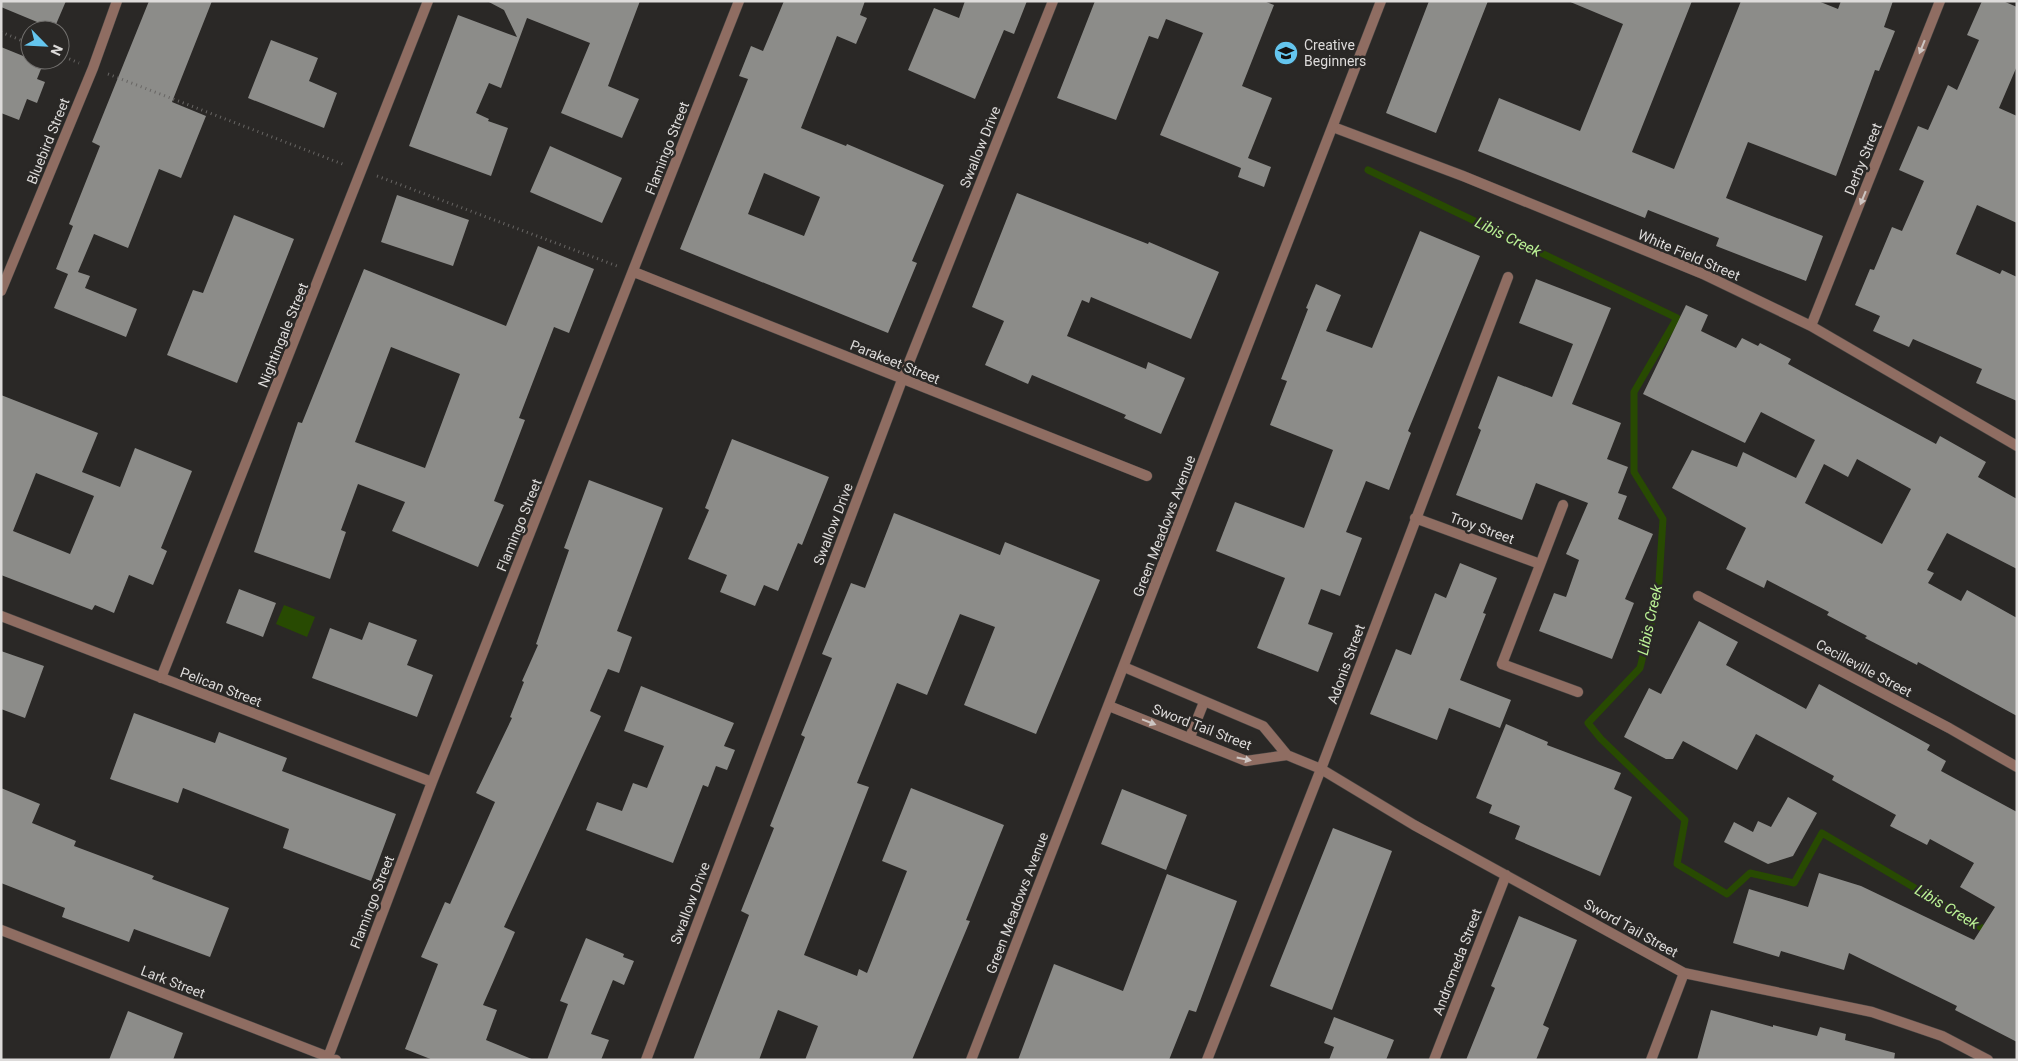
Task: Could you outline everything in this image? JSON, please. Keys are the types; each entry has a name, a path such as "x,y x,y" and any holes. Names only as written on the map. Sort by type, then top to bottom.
{"street":[{"name":"Bluebird Street","path":"1,291 93,68 117,1"},
{"name":"Nightingale Street","path":"161,678 428,1"},
{"name":"Flamingo Street","path":"330,1059 432,782 739,1"},
{"name":"Swallow Drive","path":"646,1060 902,380 1053,1"},
{"name":"Green Meadows Avenue","path":"972,1060 1381,1"},
{"name":"Derby Street","path":"1811,326 1940,1"},
{"name":"White Field Street","path":"1333,127 1463,176 1703,274 1811,326 2017,446"},
{"name":"Parakeet Street","path":"634,272 1147,476"},
{"name":"Adonis Street","path":"1207,1060 1321,769 1508,277"},
{"path":"1563,505 1502,664 1578,692"},
{"name":"Troy Street","path":"1415,518 1540,564"},
{"name":"Cecilleville Street","path":"1698,596 1949,728 2017,767"},
{"name":"Pelican Street","path":"1,616 432,782"},
{"name":"Sword Tail Street","path":"1124,667 1263,726 1287,755 1321,769 1414,825 1684,973 1872,1012 1942,1036 1988,1060"},
{"path":"1190,737 1204,702"},
{"name":"Sword Tail Street","path":"1109,706 1246,761 1287,755"},
{"name":"Andromeda Street","path":"1434,1060 1506,875"},
{"name":"Lark Street","path":"1,930 330,1059"},
{"path":"1651,1060 1684,973"}],"path":[{"path":"1,32 20,40"}],"shaded area":[{"path":"284,605 315,617 307,637 276,624"}],"building":[{"path":"1,1 66,1 58,20 32,20 1,7"},
{"path":"149,1 212,1 172,102 206,116 181,178 159,169 128,248 94,234 78,272 90,276 85,288 137,309 126,337 54,308 68,274 56,269 73,226 69,224 100,146 92,142"},
{"path":"487,1 640,1 608,86 639,99 622,138 561,113 590,43 527,18 501,88 489,83 476,113 489,119 488,121 508,128 491,176 409,146 458,15 517,37 504,10"},
{"path":"784,1 865,1 860,15 867,18 856,44 837,36 801,128 846,146 847,144 944,185 912,261 917,263 888,333 680,249 748,79 739,76 751,46 763,51","holes":["764,173 820,197 804,236 748,214"]},
{"path":"965,1 1027,1 1014,34 1004,30 975,99 908,70 934,8 959,18"},
{"path":"1095,1 1264,1 1274,5 1242,86 1272,98 1248,158 1271,167 1264,187 1238,177 1241,168 1160,135 1203,33 1166,19 1158,39 1149,36 1116,120 1057,98"},
{"path":"1429,1 1488,1 1436,133 1386,113"},
{"path":"1568,1 1692,1 1632,152 1674,169 1741,1 1818,1 1838,9 1841,1 1893,1 1884,27 1895,31 1879,71 1875,70 1836,176 1748,142 1726,198 1823,236 1806,281 1716,246 1719,238 1648,210 1645,218 1478,151 1499,98 1580,131 1623,24"},
{"path":"1982,1 2003,1 2017,7 2017,66 1999,108 2017,116 2017,223 1977,205 1956,254 2000,274 2002,270 2017,277 2017,401 1976,383 1982,369 1913,339 1909,347 1873,331 1880,316 1855,305 1870,269 1874,270 1892,227 1902,231 1924,181 1899,170 1918,126 1928,130 1948,85 1957,90 1979,40 1967,35"},
{"path":"271,40 318,58 309,81 337,93 324,128 248,98"},
{"path":"1,47 20,55 20,70 41,70 37,79 45,82 37,103 27,99 19,120 1,113"},
{"path":"550,146 622,178 602,223 530,192"},
{"path":"1017,193 1148,244 1149,242 1219,272 1191,339 1091,297 1089,303 1082,300 1067,336 1146,369 1148,362 1185,378 1161,434 1124,418 1126,415 1032,375 1028,384 985,365 1004,321 972,307"},
{"path":"397,195 469,220 453,266 381,242"},
{"path":"234,215 294,239 237,383 167,355 193,290 203,293"},
{"path":"1420,231 1480,256 1408,431 1411,433 1389,490 1366,481 1346,532 1362,538 1340,596 1321,589 1308,624 1333,633 1318,672 1257,648 1285,578 1216,551 1235,502 1304,528 1333,450 1270,425 1287,381 1281,379 1308,309 1306,308 1316,284 1341,295 1326,331 1372,348"},
{"path":"538,246 594,269 569,333 554,327 519,418 525,420 494,501 504,505 478,567 392,531 405,502 358,484 341,530 346,532 330,579 254,552 298,422 302,423 364,269 506,326","holes":["391,347 460,374 425,468 355,442"]},
{"path":"1536,279 1611,308 1572,404 1621,423 1607,459 1628,467 1618,493 1627,496 1618,519 1653,534 1625,599 1634,603 1612,659 1539,631 1554,593 1566,597 1579,560 1566,554 1588,503 1536,483 1522,520 1456,495 1481,430 1478,428 1498,376 1552,397 1573,344 1519,323"},
{"path":"1686,305 1708,315 1701,331 1736,348 1742,338 1758,346 1760,343 1791,359 1788,364 1936,444 1940,436 1986,462 1978,477 2017,499 2017,569 1947,533 1927,570 1934,573 1928,583 1961,601 1967,590 2017,618 2017,716 1918,662 1917,665 1865,638 1867,636 1827,615 1829,612 1767,580 1764,588 1726,569 1746,528 1672,488 1692,450 1737,467 1743,452 1796,478 1815,440 1761,412 1745,443 1643,394","holes":["1857,459 1911,489 1882,544 1805,503 1824,464 1848,477"]},
{"path":"1,395 98,433 82,472 120,487 135,448 192,471 161,548 167,551 153,585 129,575 114,613 95,605 92,610 1,575","holes":["36,473 94,496 70,554 13,531"]},
{"path":"732,439 829,477 802,545 798,543 778,591 764,585 755,606 720,592 727,575 688,559 709,510 705,508"},
{"path":"589,480 663,508 617,631 632,637 619,673 608,669 590,711 601,716 504,927 515,932 483,1005 497,1010 486,1040 534,1060 433,1060 405,1049 438,964 421,957 445,902 450,904 495,802 476,793 512,718 510,717 524,682 522,681 538,645 536,644 569,550 564,548"},
{"path":"894,513 1000,555 1005,542 1100,580 1036,734 964,705 995,627 960,614 927,695 897,683 857,783 869,787 804,955 857,976 859,969 867,973 907,871 882,861 911,788 1004,825 966,920 970,921 912,1060 805,1060 818,1026 778,1010 759,1060 693,1060 749,915 741,911 774,828 770,826 805,737 801,735 832,658 822,654 851,583 865,588"},
{"path":"1460,563 1497,578 1483,613 1486,614 1460,680 1511,700 1500,728 1449,708 1437,740 1370,714 1396,649 1411,655 1435,593 1446,598"},
{"path":"239,589 276,603 263,637 226,623"},
{"path":"1699,621 1738,642 1726,665 1806,709 1819,684 1930,745 1927,750 1946,761 1941,771 2017,812 2017,1042 1955,1010 1957,1006 1849,953 1844,970 1781,951 1779,957 1733,943 1749,889 1808,907 1819,873 1861,886 1974,940 1995,907 1960,887 1974,863 1930,839 1927,845 1890,826 1896,815 1832,780 1834,776 1756,734 1737,770 1683,741 1673,759 1666,759 1624,737 1649,688 1661,694"},
{"path":"369,622 417,640 407,665 433,675 417,717 312,678 330,628 362,640"},
{"path":"1,651 44,666 25,718 1,709"},
{"path":"641,686 734,723 724,746 735,750 727,770 716,766 708,787 703,785 673,863 586,830 597,802 622,811 633,783 647,788 664,746 624,731"},
{"path":"134,713 215,743 219,732 287,758 282,771 396,814 371,881 283,848 289,829 183,788 178,803 110,779"},
{"path":"1506,724 1548,742 1547,745 1621,773 1614,789 1632,797 1600,876 1515,839 1520,826 1489,813 1492,805 1476,798"},
{"path":"1,788 40,804 32,823 76,841 74,846 154,876 152,879 229,908 210,957 134,929 129,942 62,917 65,908 1,883"},
{"path":"1122,789 1187,815 1166,870 1101,844"},
{"path":"1788,797 1817,813 1793,856 1768,864 1724,842 1734,822 1753,832 1758,821 1771,827"},
{"path":"1333,828 1392,851 1332,1010 1270,986"},
{"path":"1167,874 1237,901 1196,1012 1189,1010 1169,1060 1018,1060 1054,964 1123,991"},
{"path":"1519,916 1577,940 1543,1025 1549,1028 1536,1060 1466,1060 1495,988 1491,986"},
{"path":"586,938 624,954 623,957 634,961 624,985 613,980 591,1034 609,1040 601,1060 547,1060 568,1004 560,1001"},
{"path":"1711,1010 1773,1027 1773,1025 1817,1036 1820,1027 1846,1034 1845,1040 1895,1053 1894,1060 1697,1060"},
{"path":"128,1011 183,1033 173,1060 109,1060"},
{"path":"1334,1017 1394,1040 1386,1060 1329,1060 1334,1047 1324,1043"}],"waterway":[{"name":"Libis Creek","path":"1368,170 1677,318 1634,392 1634,472 1663,519 1658,596 1640,668 1588,723 1601,739 1685,820 1677,864 1727,894 1750,873 1794,883 1822,833 1989,932"}],"place":[{"name":"Creative Beginners","path":"1286,53"}]}
